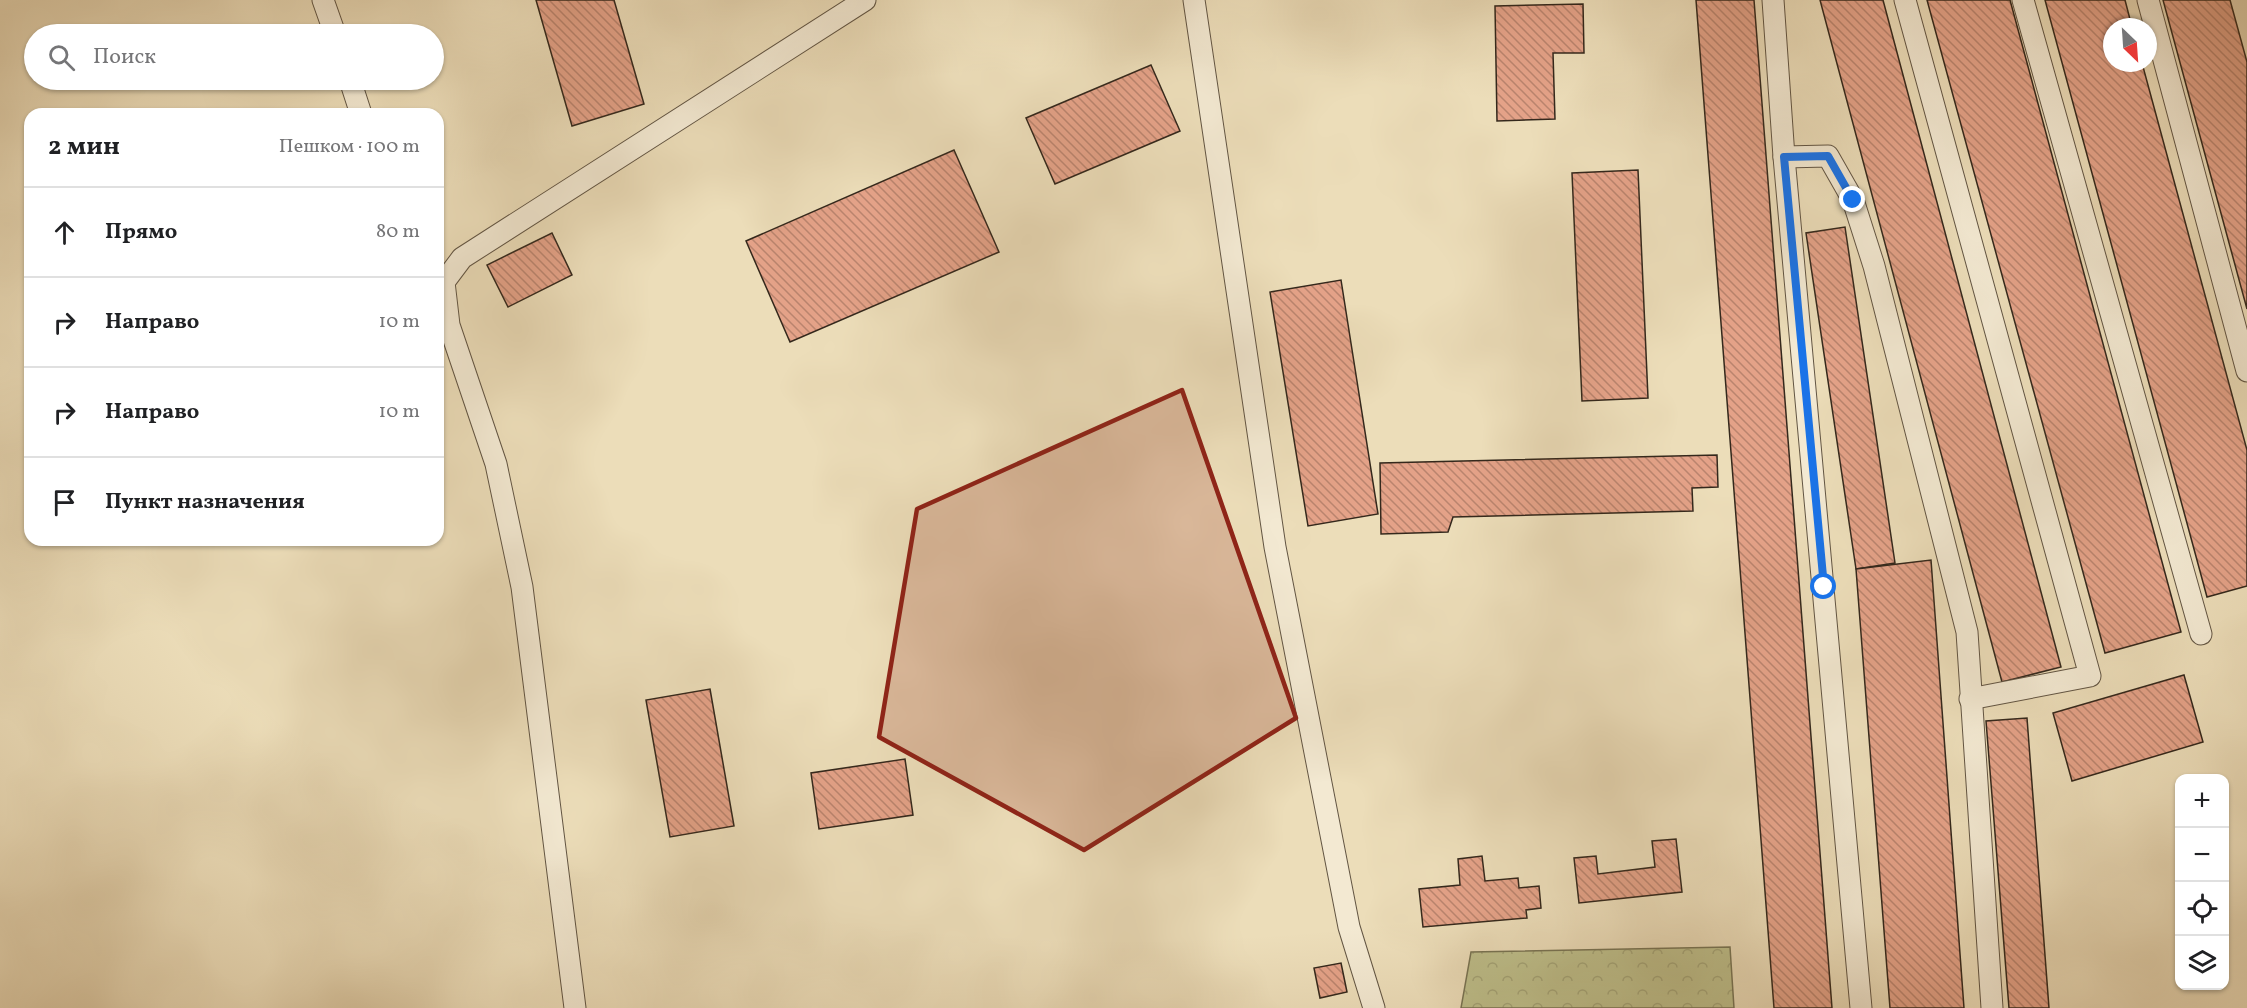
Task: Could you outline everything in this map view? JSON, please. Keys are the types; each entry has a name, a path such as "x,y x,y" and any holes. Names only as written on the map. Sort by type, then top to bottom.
{"lane":[{"path":"323,0 331,24"},
{"path":"444,275 462,258 866,0"},
{"path":"1194,0 1275,547 1349,927 1374,1008"},
{"path":"1773,0 1784,157 1861,1008"},
{"path":"1905,0 2090,676 1970,699"},
{"path":"2023,0 2201,634"},
{"path":"2148,0 2247,371"},
{"path":"353,90 359,108"},
{"path":"1784,157 1828,156 1853,200 1874,266 1967,633 1992,1008"},
{"path":"444,296 449,325 496,464 522,587 575,1008"}],"highlighted area":[{"path":"1182,390 1296,718 1084,850 879,737 917,509"}],"green space":[{"path":"1730,947 1734,1008 1461,1008 1471,952"}],"building":[{"path":"536,0 614,0 644,104 572,126"},
{"path":"1696,0 1754,0 1832,1008 1774,1008"},
{"path":"1820,0 1883,0 2061,667 2002,682"},
{"path":"1927,0 2010,0 2181,632 2105,653"},
{"path":"2045,0 2125,0 2130,18 2103,18 2103,72 2144,72 2247,450 2247,586 2207,597"},
{"path":"2163,0 2230,0 2247,62 2247,309"},
{"path":"1583,4 1584,53 1553,53 1555,119 1497,121 1495,6"},
{"path":"1151,65 1180,131 1055,184 1026,118"},
{"path":"954,150 999,252 790,342 746,241"},
{"path":"1638,170 1648,398 1582,401 1572,173"},
{"path":"1845,227 1895,563 1856,569 1806,233"},
{"path":"552,233 572,275 508,307 487,265"},
{"path":"1341,280 1378,514 1308,526 1270,292"},
{"path":"1717,455 1718,487 1692,488 1693,511 1453,517 1448,532 1381,534 1380,463"},
{"path":"1931,560 1964,1008 1890,1008 1856,569"},
{"path":"2184,675 2203,742 2072,781 2053,713"},
{"path":"710,689 734,826 670,837 646,700"},
{"path":"2027,718 2049,1008 2009,1008 1986,721"},
{"path":"905,759 913,815 819,829 811,773"},
{"path":"1676,839 1682,892 1579,903 1574,858 1596,856 1598,874 1655,867 1652,841"},
{"path":"1482,856 1485,881 1518,878 1519,888 1539,886 1541,908 1526,910 1527,918 1423,927 1419,889 1460,885 1458,859"},
{"path":"1341,963 1347,992 1320,998 1314,968"}],"route":[{"path":"1824,587 1784,157 1828,156 1853,200"}]}
